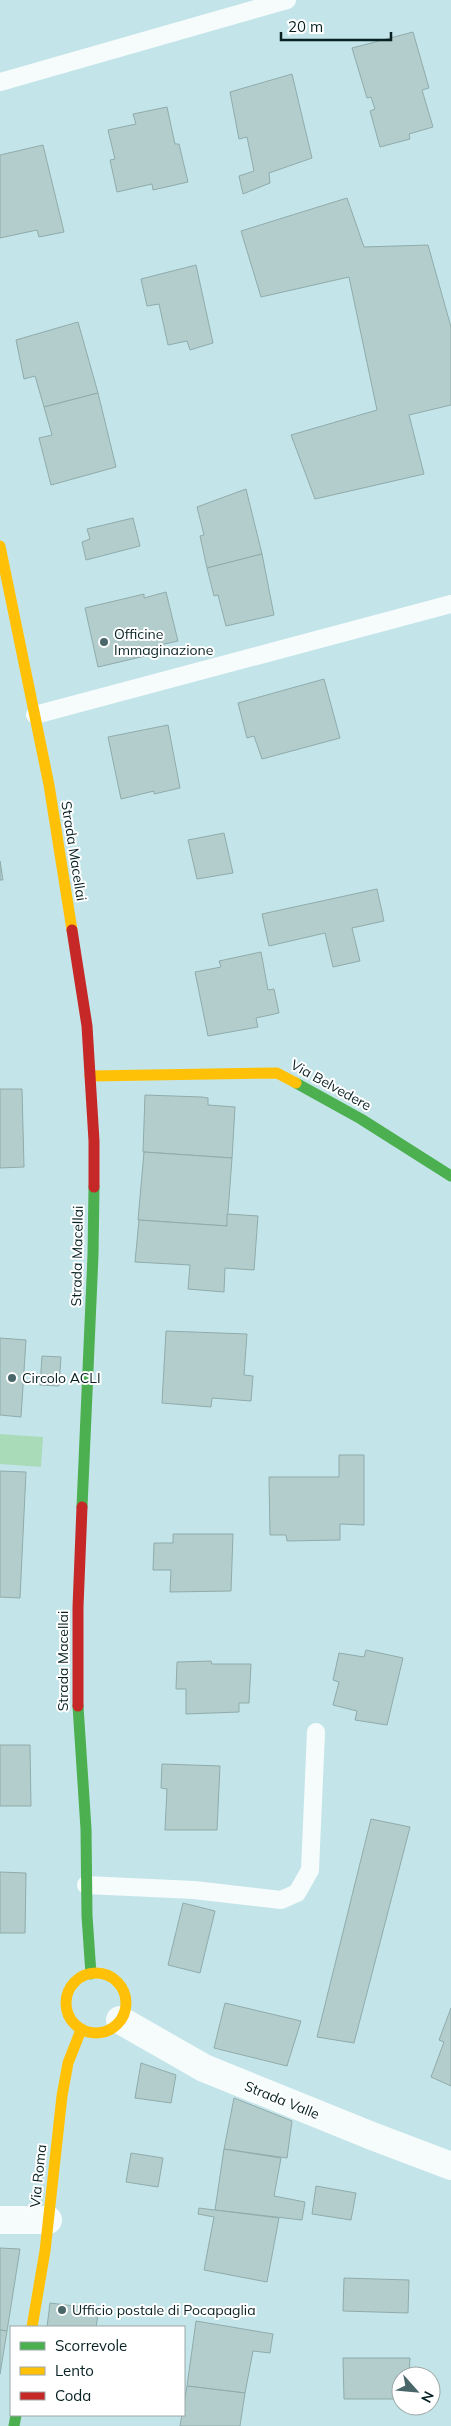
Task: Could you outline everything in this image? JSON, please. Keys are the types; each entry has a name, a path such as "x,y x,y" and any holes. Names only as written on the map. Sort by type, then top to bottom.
{"street":[{"name":"Strada Macellai","path":"0,546 5,591 35,715 49,786 87,1026 94,1142 93,1255 78,1607 78,1719 86,1829 86,1885 91,1974"},
{"name":"Via Belvedere","path":"90,1076 278,1074 362,1119 451,1176"},
{"path":"91,1974 106,1975 115,1980 125,1997 125,2007 120,2020 110,2030 100,2033 81,2030 68,2016 66,1996 77,1979 91,1974"},
{"name":"Strada Valle","path":"120,2020 204,2068 451,2166"},
{"name":"Via Roma","path":"32,2326 45,2251 62,2096 68,2063 81,2030"},
{"path":"0,2220 48,2220"}],"lane":[{"path":"0,82 287,0"},
{"path":"35,715 451,604"},
{"path":"86,1885 194,1890 280,1900 298,1893 310,1870 316,1732"}],"green space":[{"path":"0,1434 43,1437 41,1467 0,1464"}],"building":[{"path":"413,32 429,88 422,90 433,127 409,134 410,139 380,147 370,111 375,109 371,97 367,98 352,48"},
{"path":"292,74 312,158 269,173 270,183 243,194 239,176 254,171 247,137 239,139 230,92"},
{"path":"167,107 175,144 179,144 188,182 153,190 152,184 117,192 110,160 115,159 108,130 136,124 133,114"},
{"path":"43,145 64,232 39,237 37,230 0,238 0,155"},
{"path":"347,198 364,247 428,245 451,327 451,405 409,415 424,474 315,499 291,435 377,410 349,277 261,297 241,231"},
{"path":"196,265 213,343 190,350 187,341 168,345 159,304 147,306 141,279"},
{"path":"78,322 98,393 44,407 35,376 24,379 16,340"},
{"path":"98,393 116,467 51,485 39,438 52,435 44,407"},
{"path":"246,489 262,554 207,568 200,536 204,535 197,507"},
{"path":"133,518 140,546 86,560 82,542 90,539 87,529"},
{"path":"262,554 274,615 226,626 218,595 214,596 207,568"},
{"path":"166,592 178,641 156,646 158,653 98,667 85,608 144,594 144,598"},
{"path":"324,679 340,738 262,759 254,736 247,738 238,703"},
{"path":"168,725 180,788 154,794 154,791 121,799 108,737"},
{"path":"224,833 233,873 197,879 188,840"},
{"path":"0,861 3,880 0,880"},
{"path":"377,889 384,921 352,928 360,961 333,967 325,933 269,946 262,914"},
{"path":"261,952 268,990 274,989 279,1013 256,1018 258,1027 208,1036 195,972 221,967 219,961"},
{"path":"0,1089 22,1089 24,1167 0,1168"},
{"path":"145,1095 202,1097 208,1098 208,1105 235,1107 232,1158 143,1152"},
{"path":"144,1152 232,1158 227,1226 138,1220"},
{"path":"227,1214 258,1216 254,1270 225,1268 224,1292 188,1289 190,1265 135,1262 139,1220 227,1226"},
{"path":"166,1331 247,1334 244,1375 253,1376 251,1401 212,1398 211,1407 162,1403"},
{"name":"Circolo ACLI","path":"0,1338 26,1340 21,1417 0,1415"},
{"path":"42,1356 61,1357 59,1386 40,1385"},
{"path":"339,1455 364,1455 364,1525 340,1524 340,1540 287,1541 286,1535 270,1535 269,1477 339,1477"},
{"path":"0,1471 26,1472 20,1598 0,1597"},
{"path":"173,1534 233,1534 231,1591 170,1592 171,1570 153,1570 154,1543 173,1543"},
{"path":"366,1650 403,1658 387,1725 355,1720 357,1711 333,1705 339,1682 333,1680 339,1653 364,1657"},
{"path":"211,1661 212,1664 251,1664 249,1703 239,1703 239,1712 186,1714 186,1689 176,1689 177,1662"},
{"path":"0,1745 30,1745 31,1806 0,1806"},
{"path":"162,1764 220,1766 217,1830 165,1830 167,1789 161,1788"},
{"path":"371,1819 410,1827 354,2043 317,2037"},
{"path":"0,1872 26,1873 25,1933 0,1933"},
{"path":"183,1903 215,1911 200,1973 168,1965"},
{"path":"225,2003 301,2021 287,2066 214,2048"},
{"path":"451,2008 451,2086 431,2077 444,2042 439,2040"},
{"path":"141,2063 176,2075 171,2103 135,2098"},
{"path":"234,2098 292,2121 287,2158 224,2149"},
{"path":"224,2149 281,2158 274,2196 305,2202 302,2220 215,2210"},
{"path":"131,2153 163,2158 158,2187 126,2182"},
{"path":"316,2186 356,2193 351,2220 312,2214"},
{"path":"199,2208 279,2218 267,2282 204,2270 214,2217 198,2214"},
{"path":"0,2248 20,2249 7,2331 0,2330"},
{"path":"344,2278 409,2280 408,2313 343,2311"},
{"path":"50,2303 99,2309 96,2326 47,2326"},
{"path":"196,2321 273,2334 270,2353 253,2351 245,2393 187,2386"},
{"path":"0,2330 7,2331 0,2374"},
{"path":"343,2358 410,2358 410,2366 391,2366 391,2399 344,2399"},
{"path":"187,2386 245,2393 240,2426 180,2426 182,2416 185,2416"}],"traffic: fast":[{"path":"296,1083 361,1119 451,1176"},
{"path":"82,1507 93,1255 94,1187"},
{"path":"78,1706 86,1829 87,1916 91,1974"},
{"path":"14,2426 16,2416"}],"traffic: slow":[{"path":"0,546 49,785 72,930"},
{"path":"90,1076 277,1073 296,1083"},
{"path":"96,1973 113,1978 121,1986 126,2003 121,2020 113,2028 96,2033 79,2028 71,2020 66,2003 71,1986 79,1978 96,1973"},
{"path":"32,2326 45,2251 62,2096 68,2063 81,2030"}],"traffic: jam":[{"path":"72,930 87,1026 94,1141 94,1187"},
{"path":"78,1706 78,1607 82,1507"}],"place":[{"name":"Officine Immaginazione","path":"104,642"},
{"name":"Circolo ACLI","path":"12,1378"},
{"name":"Ufficio postale di Pocapaglia","path":"62,2310"}]}
